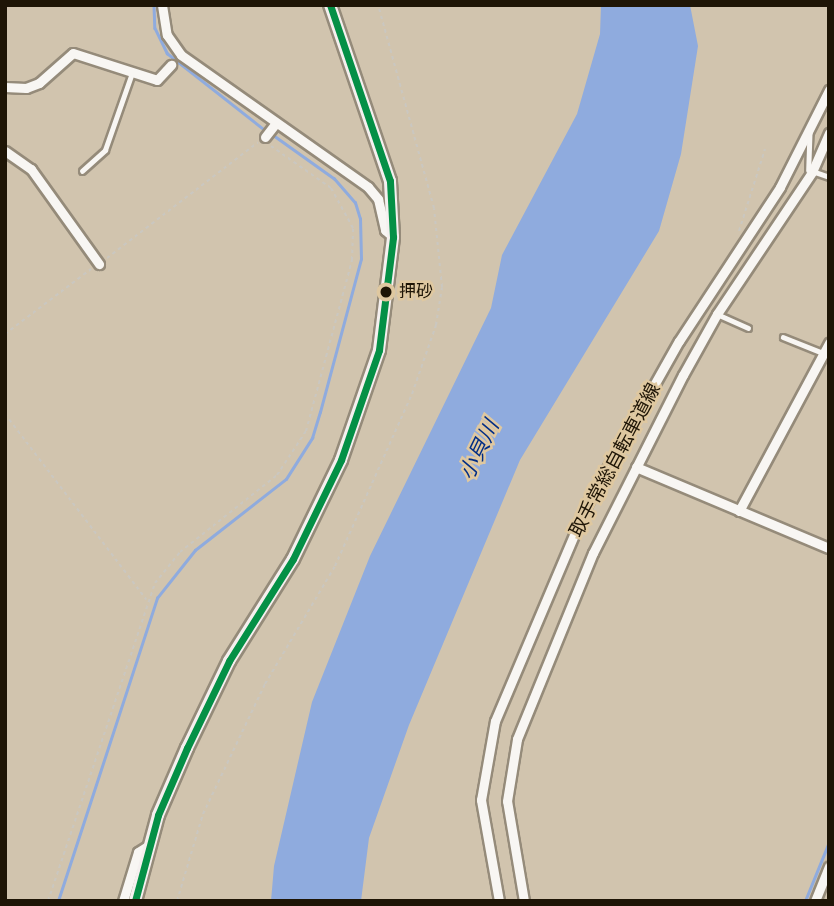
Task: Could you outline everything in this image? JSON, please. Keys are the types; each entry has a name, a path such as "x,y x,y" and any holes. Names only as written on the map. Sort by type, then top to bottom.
{"street":[{"path":"162,5 167,35 177,59 268,132 368,187 377,199 384,230 393,237"},
{"path":"135,901 149,845 208,701 293,559 357,420 379,349 393,237 394,207 385,159 330,5"},
{"path":"5,87 26,89 38,83 73,53 157,80 177,59"},
{"name":"取手常総自転車道線","path":"499,901 481,800 495,721 587,504 679,341 780,187 829,90"},
{"path":"524,901 507,801 517,739 593,553 636,467 717,314 812,172 829,133"},
{"path":"5,151 31,169 99,264"},
{"path":"739,511 829,343"},
{"path":"636,467 829,548"},
{"path":"123,901 138,852 149,845"},
{"path":"815,901 829,867"}],"lane":[{"path":"82,171 105,150 133,72"},
{"path":"809,133 812,172 829,177"},
{"path":"717,314 748,328"},
{"path":"783,337 824,353"}],"path":[{"path":"5,334 268,132 341,200 353,228 352,260 298,446 264,487 180,552 147,600 48,901"},
{"path":"735,243 765,149"},
{"path":"5,414 147,600"}],"water":[{"name":"小貝川","path":"601,5 690,5 698,46 681,154 659,231 520,460 409,725 369,838 361,901 271,901 274,866 312,702 370,556 491,308 502,255 577,114 600,34"}],"waterway":[{"path":"154,5 155,28 167,53 265,130"},
{"path":"58,901 157,598 195,550 286,479 312,438 320,412 361,259 360,219 355,203 334,179 271,134"},
{"path":"805,901 829,842"}],"transit line":[{"path":"135,901 158,815 187,748 229,661 293,559 341,460 379,350 393,237 390,181 330,5"}],"place":[{"name":"押砂","path":"386,292"}]}
